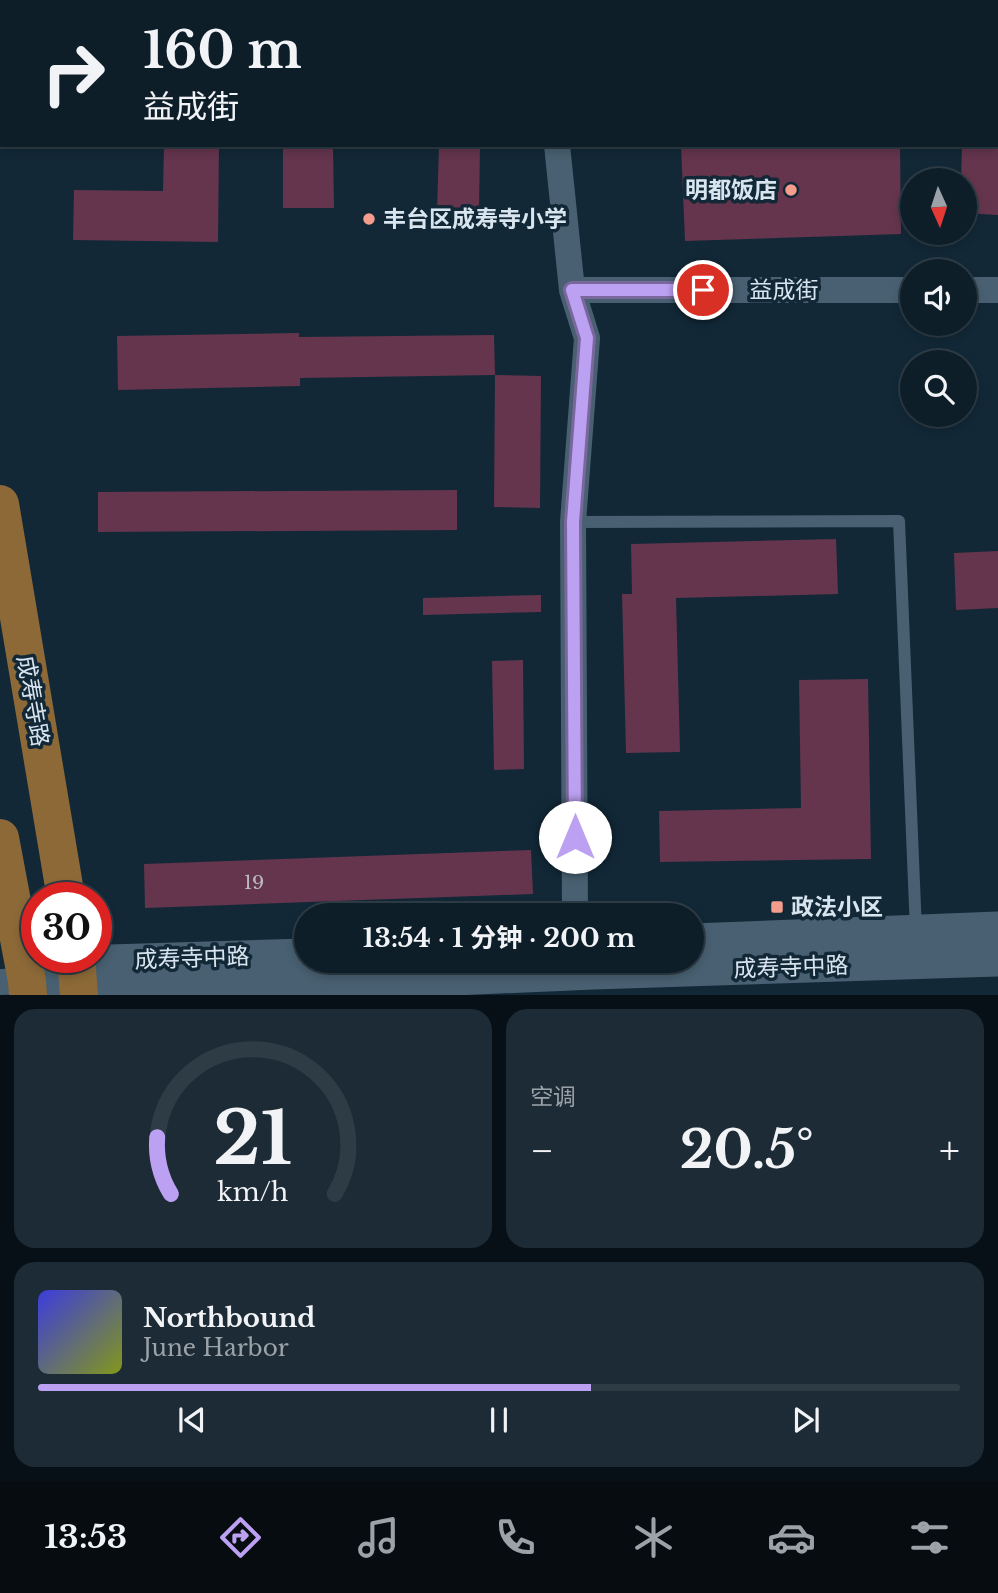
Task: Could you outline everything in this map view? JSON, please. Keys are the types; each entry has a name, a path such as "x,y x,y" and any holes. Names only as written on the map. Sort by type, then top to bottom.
{"main road":[{"name":"成寿寺路","path":"0,504 63,882"},
{"path":"0,838 18,986"}],"street":[{"path":"557,147 572,290 587,338 573,522 575,903"},
{"name":"益成街","path":"572,290 900,290"},
{"path":"977,290 998,290"},
{"name":"成寿寺中路","path":"704,939 998,928"},
{"name":"成寿寺中路","path":"18,986 294,955"},
{"name":"成寿寺中路","path":"78,981 594,973 998,960"}],"lane":[{"path":"573,522 899,521 916,931"}],"building":[{"path":"164,147 219,147 218,242 73,240 74,190 163,191"},
{"path":"283,147 333,147 334,208 283,208"},
{"path":"439,147 480,147 479,210 437,210"},
{"name":"明都饭店","path":"681,147 900,147 900,234 685,241"},
{"path":"962,147 998,147 998,215 977,214 977,168 961,168"},
{"path":"299,333 299,337 494,335 495,375 300,378 300,386 118,390 117,336"},
{"path":"495,375 541,376 540,508 494,507"},
{"path":"457,490 457,530 98,532 98,492"},
{"path":"836,539 838,594 676,598 680,752 626,753 622,594 632,594 631,544"},
{"path":"998,551 998,608 956,610 954,553"},
{"path":"541,595 541,612 423,615 423,598"},
{"path":"523,660 524,769 494,770 492,661"},
{"path":"868,679 871,859 660,862 659,811 801,808 799,680"},
{"path":"531,850 533,894 145,908 144,864"}],"place":[{"name":"明都饭店","path":"791,190"},
{"name":"丰台区成寿寺小学","path":"369,219"},
{"name":"政法小区","path":"777,907"}],"route":[{"path":"575,837 573,522 587,338 572,290 703,290"}]}
